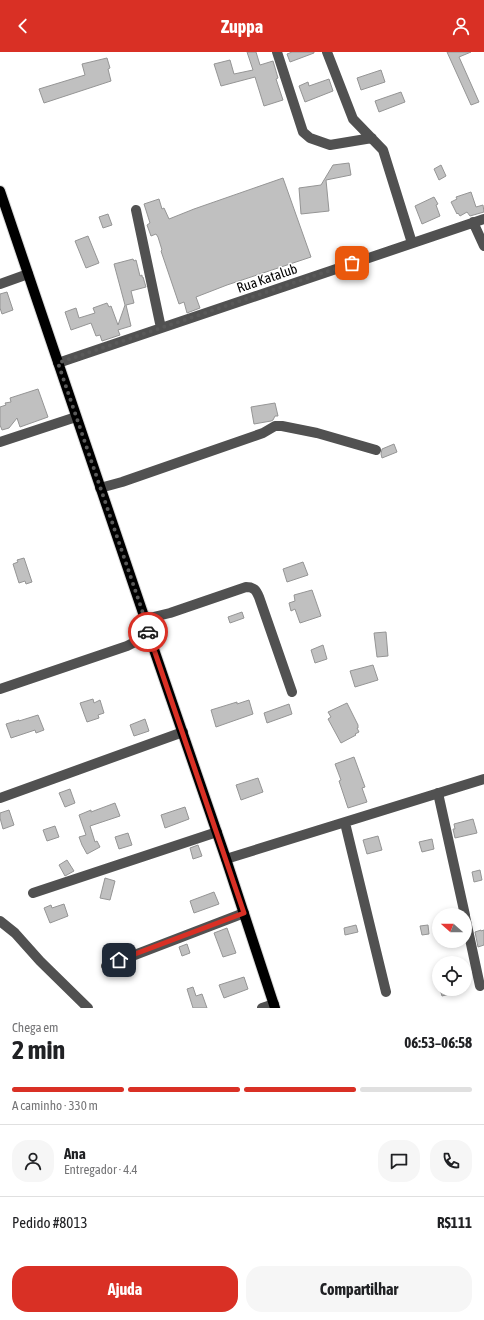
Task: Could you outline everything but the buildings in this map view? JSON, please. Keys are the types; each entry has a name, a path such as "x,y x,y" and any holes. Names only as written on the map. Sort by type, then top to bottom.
{"main road":[{"path":"0,191 145,619 149,635 217,832 274,1006"}],"street":[{"path":"277,52 303,132 310,138 330,145 372,138"},
{"path":"327,52 353,119 383,150 412,243"},
{"path":"136,210 161,328"},
{"name":"Rua Katalub","path":"58,363 484,219"},
{"path":"473,222 484,246"},
{"path":"0,284 28,274"},
{"path":"0,442 76,417"},
{"path":"100,488 263,433 275,426 317,433 376,450"},
{"path":"145,619 170,613 246,587 251,587 255,589 259,597 292,692"},
{"path":"0,689 127,646 149,635"},
{"path":"0,798 183,732"},
{"path":"226,859 484,779"},
{"path":"438,794 463,908"},
{"path":"345,822 386,992"},
{"path":"33,894 217,832"},
{"path":"106,966 244,913"},
{"path":"0,921 15,933 40,961 88,1008"},
{"path":"472,948 480,986"},
{"path":"262,1008 274,1006"}],"way so far":[{"path":"148,632 145,619 58,363 352,263"}],"route":[{"path":"119,960 244,913 148,632"}]}
